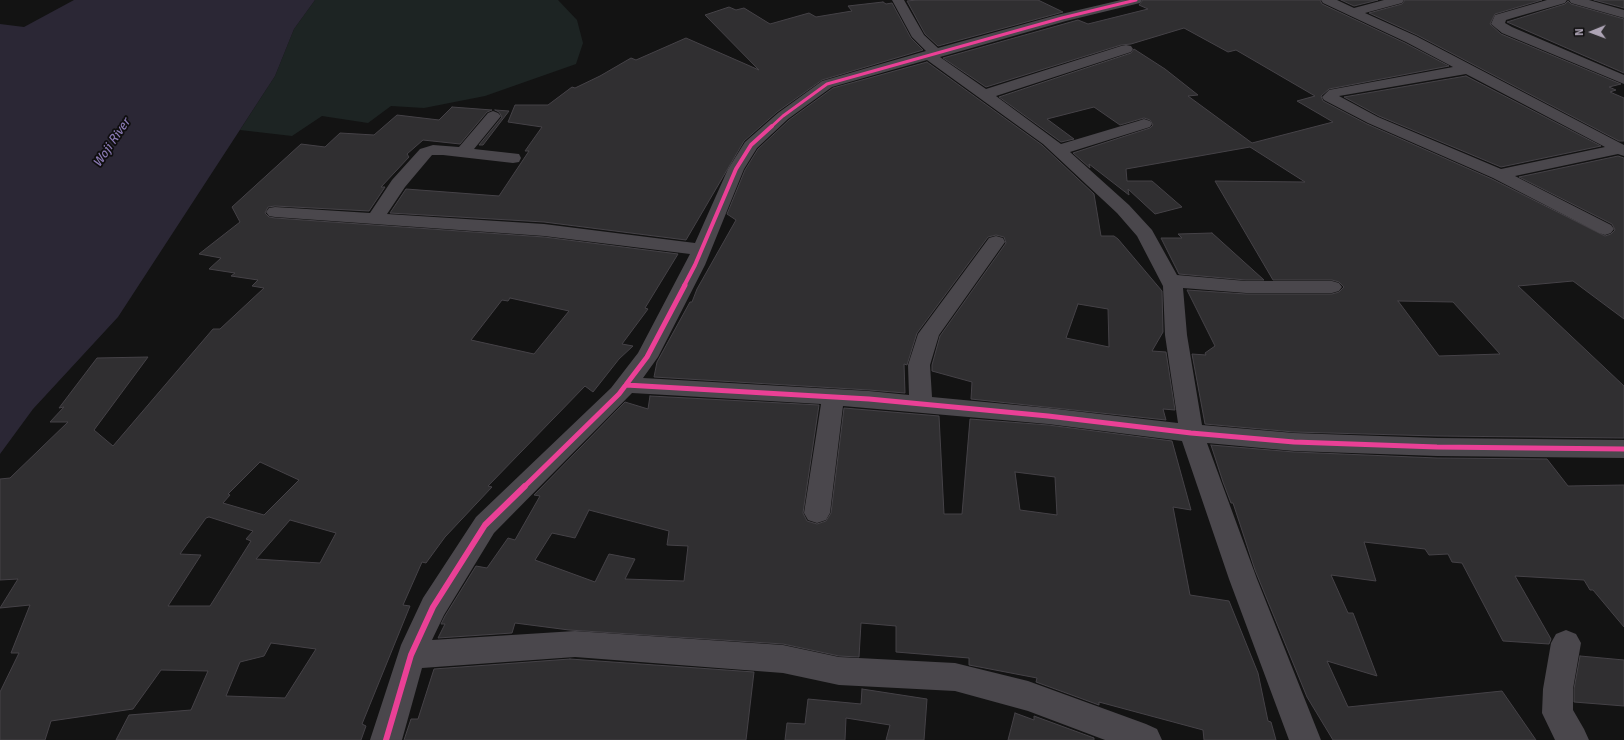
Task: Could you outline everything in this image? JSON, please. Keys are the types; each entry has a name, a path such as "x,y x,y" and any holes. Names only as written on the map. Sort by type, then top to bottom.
{"street":[{"path":"898,0 919,37 931,54 984,95 1049,141 1123,209 1145,234 1171,281 1173,286 1176,335 1191,433 1243,579 1305,740"},
{"path":"386,740 411,655 433,607 485,525 619,394 647,357 695,265 736,170 751,145 783,116 827,84 931,54 1136,0"},
{"path":"1327,0 1411,39 1622,150"},
{"path":"1353,12 1398,0"},
{"path":"1561,0 1500,18 1498,24 1507,30 1624,80"},
{"path":"1575,0 1624,14"},
{"path":"984,95 1126,49"},
{"path":"1468,70 1414,78 1334,93 1328,97 1373,120 1499,174 1605,229"},
{"path":"463,152 493,116"},
{"path":"1058,150 1144,124"},
{"path":"375,219 398,184 426,152 444,150 513,158"},
{"path":"1499,174 1622,150"},
{"path":"275,212 544,230 702,250"},
{"path":"921,404 918,365 929,334 996,242"},
{"path":"1171,281 1246,287 1332,287"},
{"path":"626,385 833,397 921,404 1048,416 1191,433 1294,442 1437,447 1624,449"},
{"path":"818,513 833,397"},
{"path":"1566,642 1558,689 1557,713 1573,740"},
{"path":"411,655 575,644 783,659 839,671 955,677 1028,696 1146,740"}],"shaded area":[{"path":"315,0 558,0 577,20 583,43 576,64 485,96 424,108 391,106 368,123 322,116 292,136 240,130 275,76 294,29"}],"water":[{"name":"Woji River","path":"74,0 315,0 294,29 275,76 118,317 33,409 0,454 0,24 24,27"}],"building":[{"path":"1038,0 1063,12 938,46 925,34 907,1"},
{"path":"1143,0 1320,0 1322,4 1405,43 1449,66 1329,89 1321,96 1323,101 1367,124 1492,179 1605,236 1611,234 1615,230 1612,224 1519,177 1618,156 1624,158 1624,319 1573,281 1518,286 1624,386 1624,438 1437,436 1294,432 1205,424 1192,354 1206,355 1205,353 1215,346 1187,290 1246,294 1332,294 1339,292 1344,287 1339,282 1332,280 1273,280 1215,181 1305,182 1250,147 1126,169 1127,181 1152,181 1182,207 1155,214 1128,189 1129,195 1089,164 1090,168 1073,153 1150,128 1153,125 1150,120 1144,118 1120,125 1094,107 1047,119 1074,139 1061,142 999,97 1131,53 1134,49 1165,69 1198,95 1188,96 1252,143 1333,122 1297,101 1315,96 1236,50 1228,52 1184,28 1131,44 1121,45 986,87 943,58 1078,20 1088,24 1148,9 1139,5","holes":["1398,301 1453,302 1500,354 1439,356"]},
{"path":"1341,0 1378,0 1354,6"},
{"path":"1405,0 1542,0 1495,14 1490,24 1501,34 1621,84 1609,87 1616,90 1610,92 1624,98 1624,141 1619,141 1417,35 1369,13 1402,4"},
{"path":"1594,0 1624,0 1624,8"},
{"path":"1568,1 1571,4 1624,19 1624,73 1507,22 1565,4"},
{"path":"883,2 886,4 892,3 911,38 923,50 822,80 777,112 744,141 686,240 544,222 390,213 406,189 499,196 529,151 525,151 542,127 508,122 515,105 548,105 572,87 575,88 600,76 631,58 636,60 686,38 759,70 705,15 729,7 736,10 744,8 770,24 809,13 816,17 852,11 848,6"},
{"path":"927,62 1042,145 1094,194 1101,236 1114,236 1118,239 1162,291 1163,332 1152,351 1166,352 1175,410 1163,409 1166,420 971,399 972,382 932,371 932,365 940,336 1006,243 1004,237 996,235 988,237 917,333 907,365 904,364 905,393 654,377 657,362 690,302 692,302 697,289 736,220 727,214 745,170 758,149 789,120 833,88","holes":["1078,304 1108,309 1109,347 1066,338"]},
{"path":"1466,76 1601,146 1501,167 1379,116 1344,97"},
{"path":"452,107 492,110 487,112 460,144 423,140 407,154 409,157 381,187 385,187 369,211 275,206 268,207 265,213 269,217 275,218 544,237 678,254 645,308 648,309 622,344 633,346 619,359 593,392 585,386 488,486 492,487 445,537 426,563 422,562 403,605 410,606 362,724 366,726 361,740 116,740 129,715 191,710 208,671 161,670 133,709 51,721 45,740 0,740 0,692 19,653 11,653 30,605 0,608 18,579 0,580 0,479 10,478 68,422 50,422 64,407 59,408 97,358 148,357 94,430 113,446 213,329 220,329 264,288 252,286 258,280 231,276 235,273 209,269 221,258 199,254 240,222 232,207 301,144 325,147 340,133 374,135 397,115 439,120","holes":["510,298 569,311 534,354 471,340 502,300 508,301","260,462 299,480 264,515 223,503 230,495 228,494","209,517 253,531 246,539 251,541 210,606 168,606 201,555 180,554 206,518","290,520 336,533 320,563 256,559","271,643 316,649 285,698 226,696 240,662 264,656"]},
{"path":"495,110 509,111 483,145 479,145 502,117 499,112"},
{"path":"1212,233 1264,280 1246,280 1179,274 1161,238 1182,238 1178,234"},
{"path":"650,396 819,405 803,513 807,521 817,524 826,521 831,513 844,408 939,416 944,514 962,514 970,419 1048,425 1172,441 1191,510 1173,507 1190,595 1229,601 1258,673 1268,721 1271,722 1276,740 1204,740 1203,730 1099,702 1099,705 1036,682 1037,678 969,665 969,658 896,652 896,626 861,623 859,657 839,656 783,644 569,630 515,623 512,633 438,638 445,624 441,624 445,616 476,566 487,568 508,538 515,540 540,496 534,495 625,402 648,409","holes":["1015,472 1055,477 1057,515 1020,510","589,510 669,531 667,545 688,546 684,581 625,579 635,559 609,554 595,582 535,560 552,533 575,538"]},
{"path":"1211,445 1294,452 1437,458 1547,459 1568,486 1624,485 1624,627 1593,590 1590,590 1584,580 1515,576 1551,639 1549,644 1503,641 1462,563 1452,562 1448,554 1429,555 1425,549 1364,542 1376,581 1331,575 1348,613 1353,613 1377,676 1327,661 1348,707 1502,691 1536,740 1333,740 1307,697 1255,570 1233,503 1231,503 1223,482"},
{"path":"1580,656 1624,660 1624,706 1574,702 1574,689"},
{"path":"570,659 754,672 746,740 404,740 411,719 418,719 434,669"},
{"path":"862,689 927,699 924,740 886,740 890,725 846,718 845,740 785,740 787,723 805,724 808,699 861,704"},
{"path":"1015,713 1034,720 1034,716 1094,738 1094,740 1008,740"}],"cycle path":[{"path":"386,740 411,655 433,607 485,525 619,394 647,357 695,265 736,169 751,145 783,116 827,84 1062,18 1136,0"},
{"path":"626,385 869,399 1048,416 1191,433 1294,442 1437,447 1624,449"}]}
